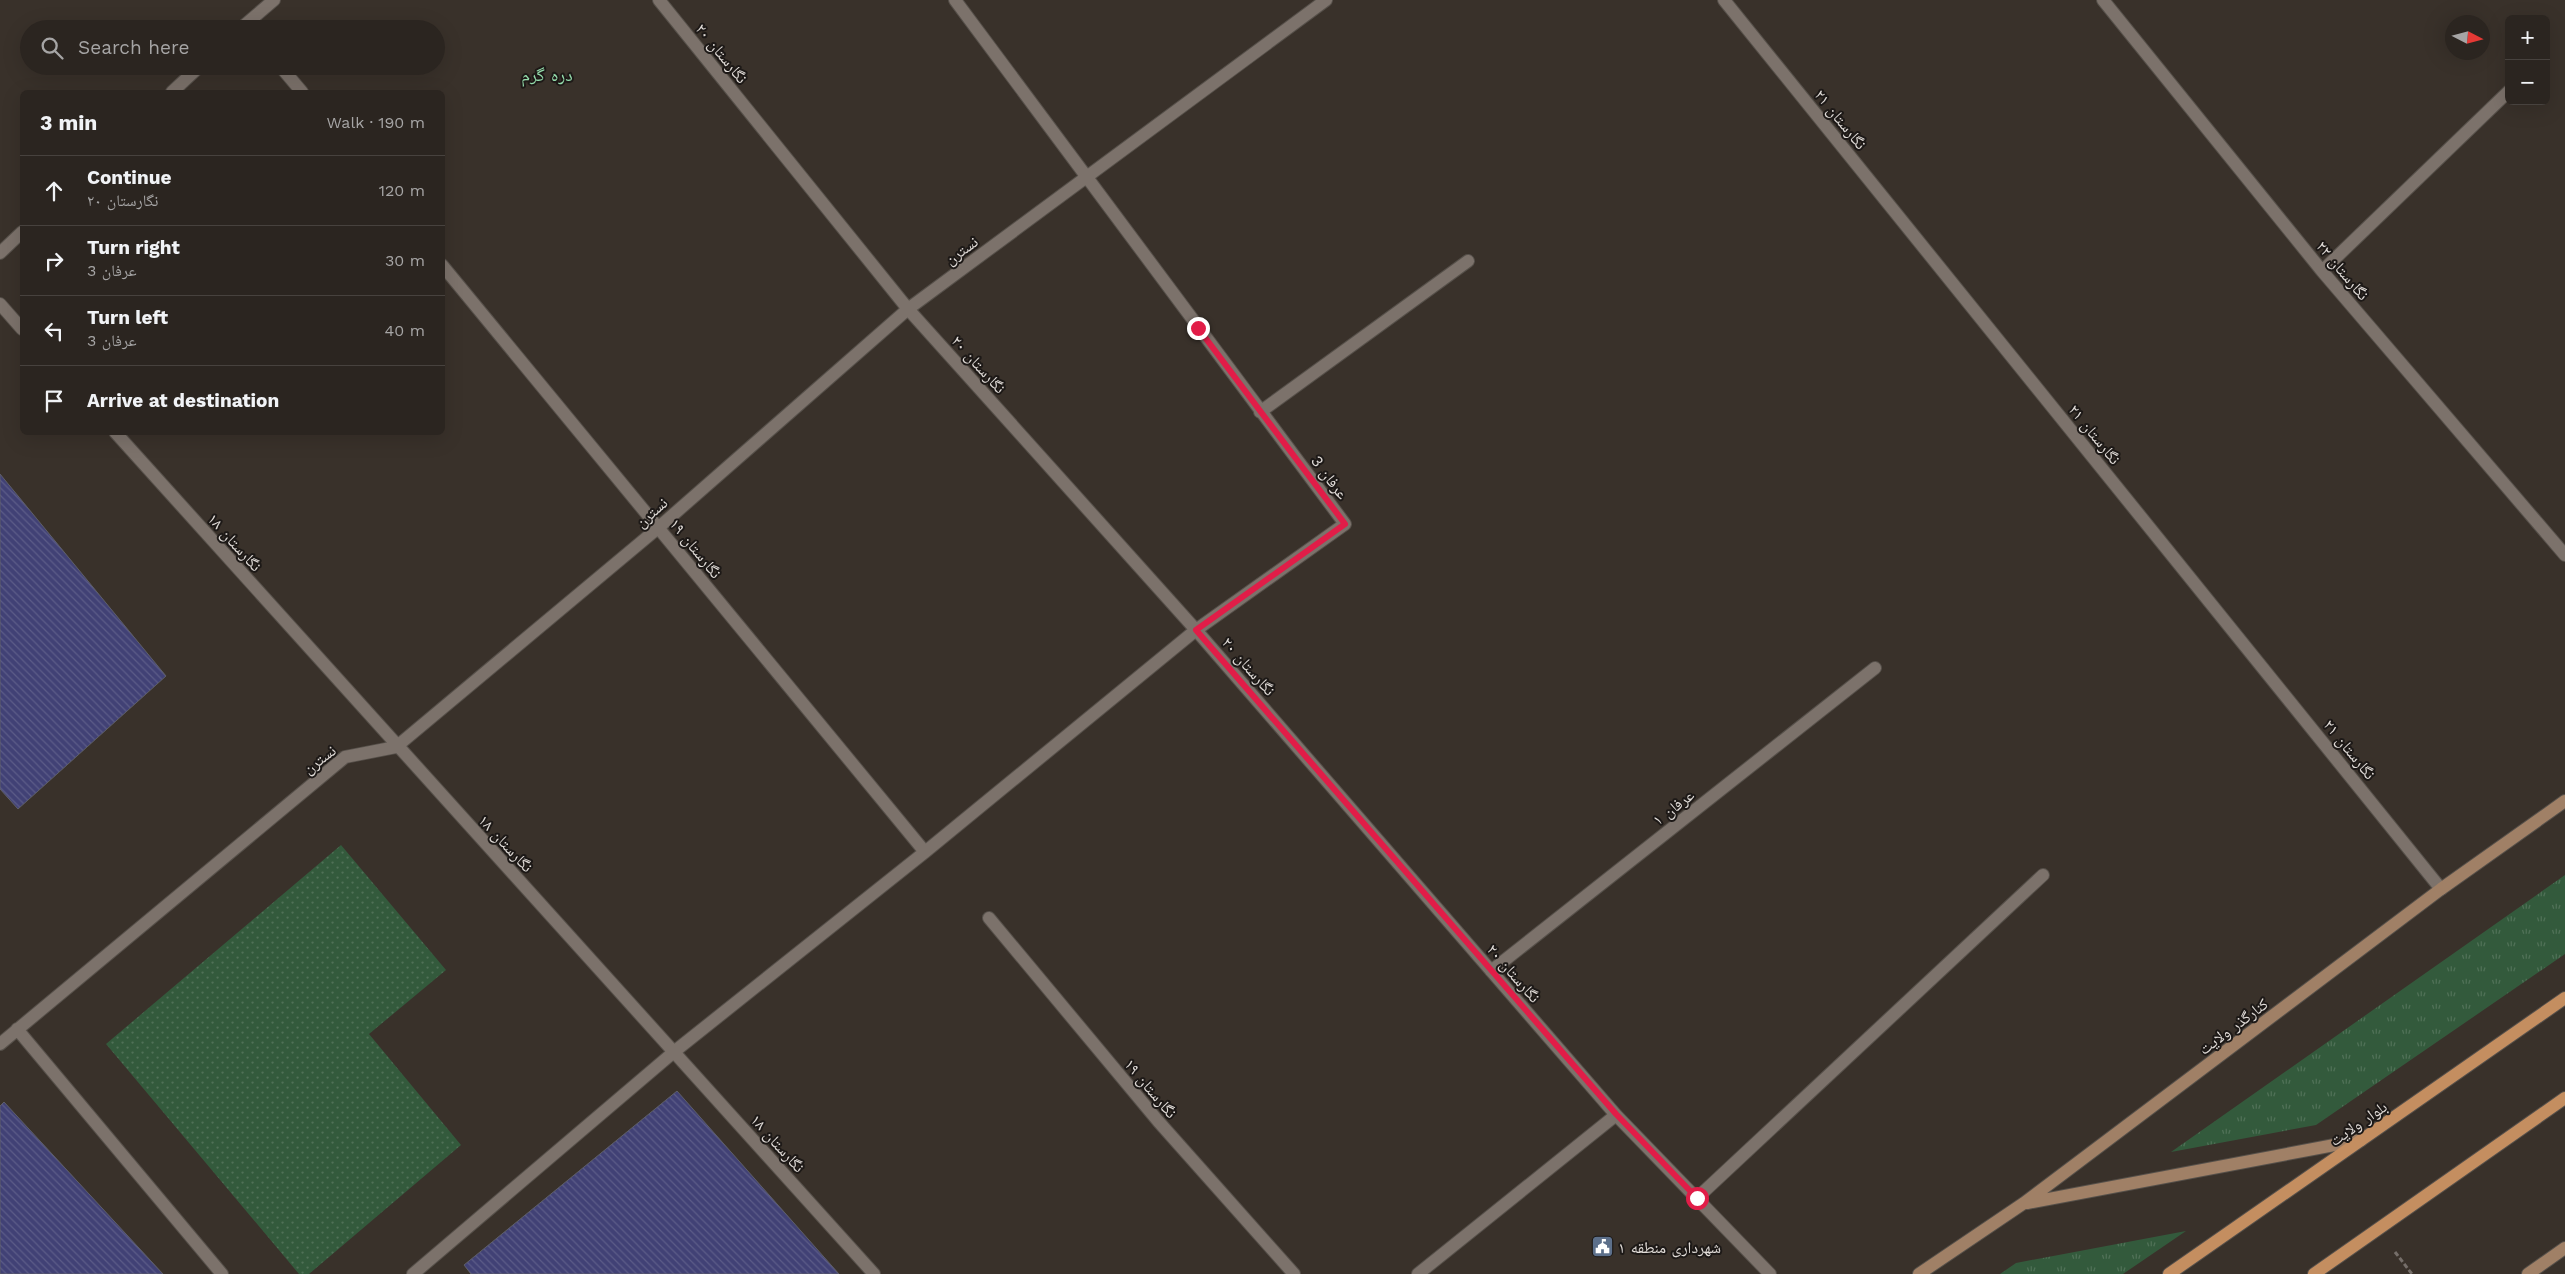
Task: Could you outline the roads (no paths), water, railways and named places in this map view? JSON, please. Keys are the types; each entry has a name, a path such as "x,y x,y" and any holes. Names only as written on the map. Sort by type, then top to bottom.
{"main road":[{"name":"کنارگذر ولایت","path":"1919,1274 2024,1204 2441,888 2565,801"},
{"name":"بلوار ولایت","path":"2169,1274 2364,1140 2565,998"},
{"path":"2314,1274 2565,1098"},
{"path":"2024,1204 2364,1140"},
{"path":"2528,1274 2565,1248"}],"street":[{"path":"253,20 274,0"},
{"name":"نگارستان ۲۰","path":"659,0 908,309 1196,630 1616,1114 1770,1274"},
{"name":"عرفان 3","path":"955,0 1345,524 1196,630"},
{"name":"نسترن","path":"0,1044 345,757 396,747 658,528 908,309 1326,0"},
{"name":"نگارستان ۲۱","path":"1724,0 2441,888"},
{"name":"نگارستان ۲۲","path":"2103,0 2322,271 2565,556"},
{"path":"174,90 190,75"},
{"path":"288,75 300,90"},
{"path":"2322,271 2505,95"},
{"path":"0,253 20,234"},
{"path":"1260,412 1468,261"},
{"name":"نگارستان ۱۹","path":"445,269 925,852"},
{"path":"0,304 20,327"},
{"name":"نگارستان ۱۸","path":"118,435 396,747 675,1051 874,1274"},
{"path":"413,1274 675,1051 925,852 1196,630"},
{"name":"عرفان ۱","path":"1491,971 1875,668"},
{"path":"1697,1198 2043,875"},
{"name":"نگارستان ۱۹","path":"989,918 1158,1121 1294,1274"},
{"path":"17,1029 222,1274"},
{"path":"1418,1274 1616,1114"}],"place":[{"name":"شهرداری منطقه ۱","path":"1602,1247"}],"district":[{"name":"دره گرم","path":"547,75"}]}
